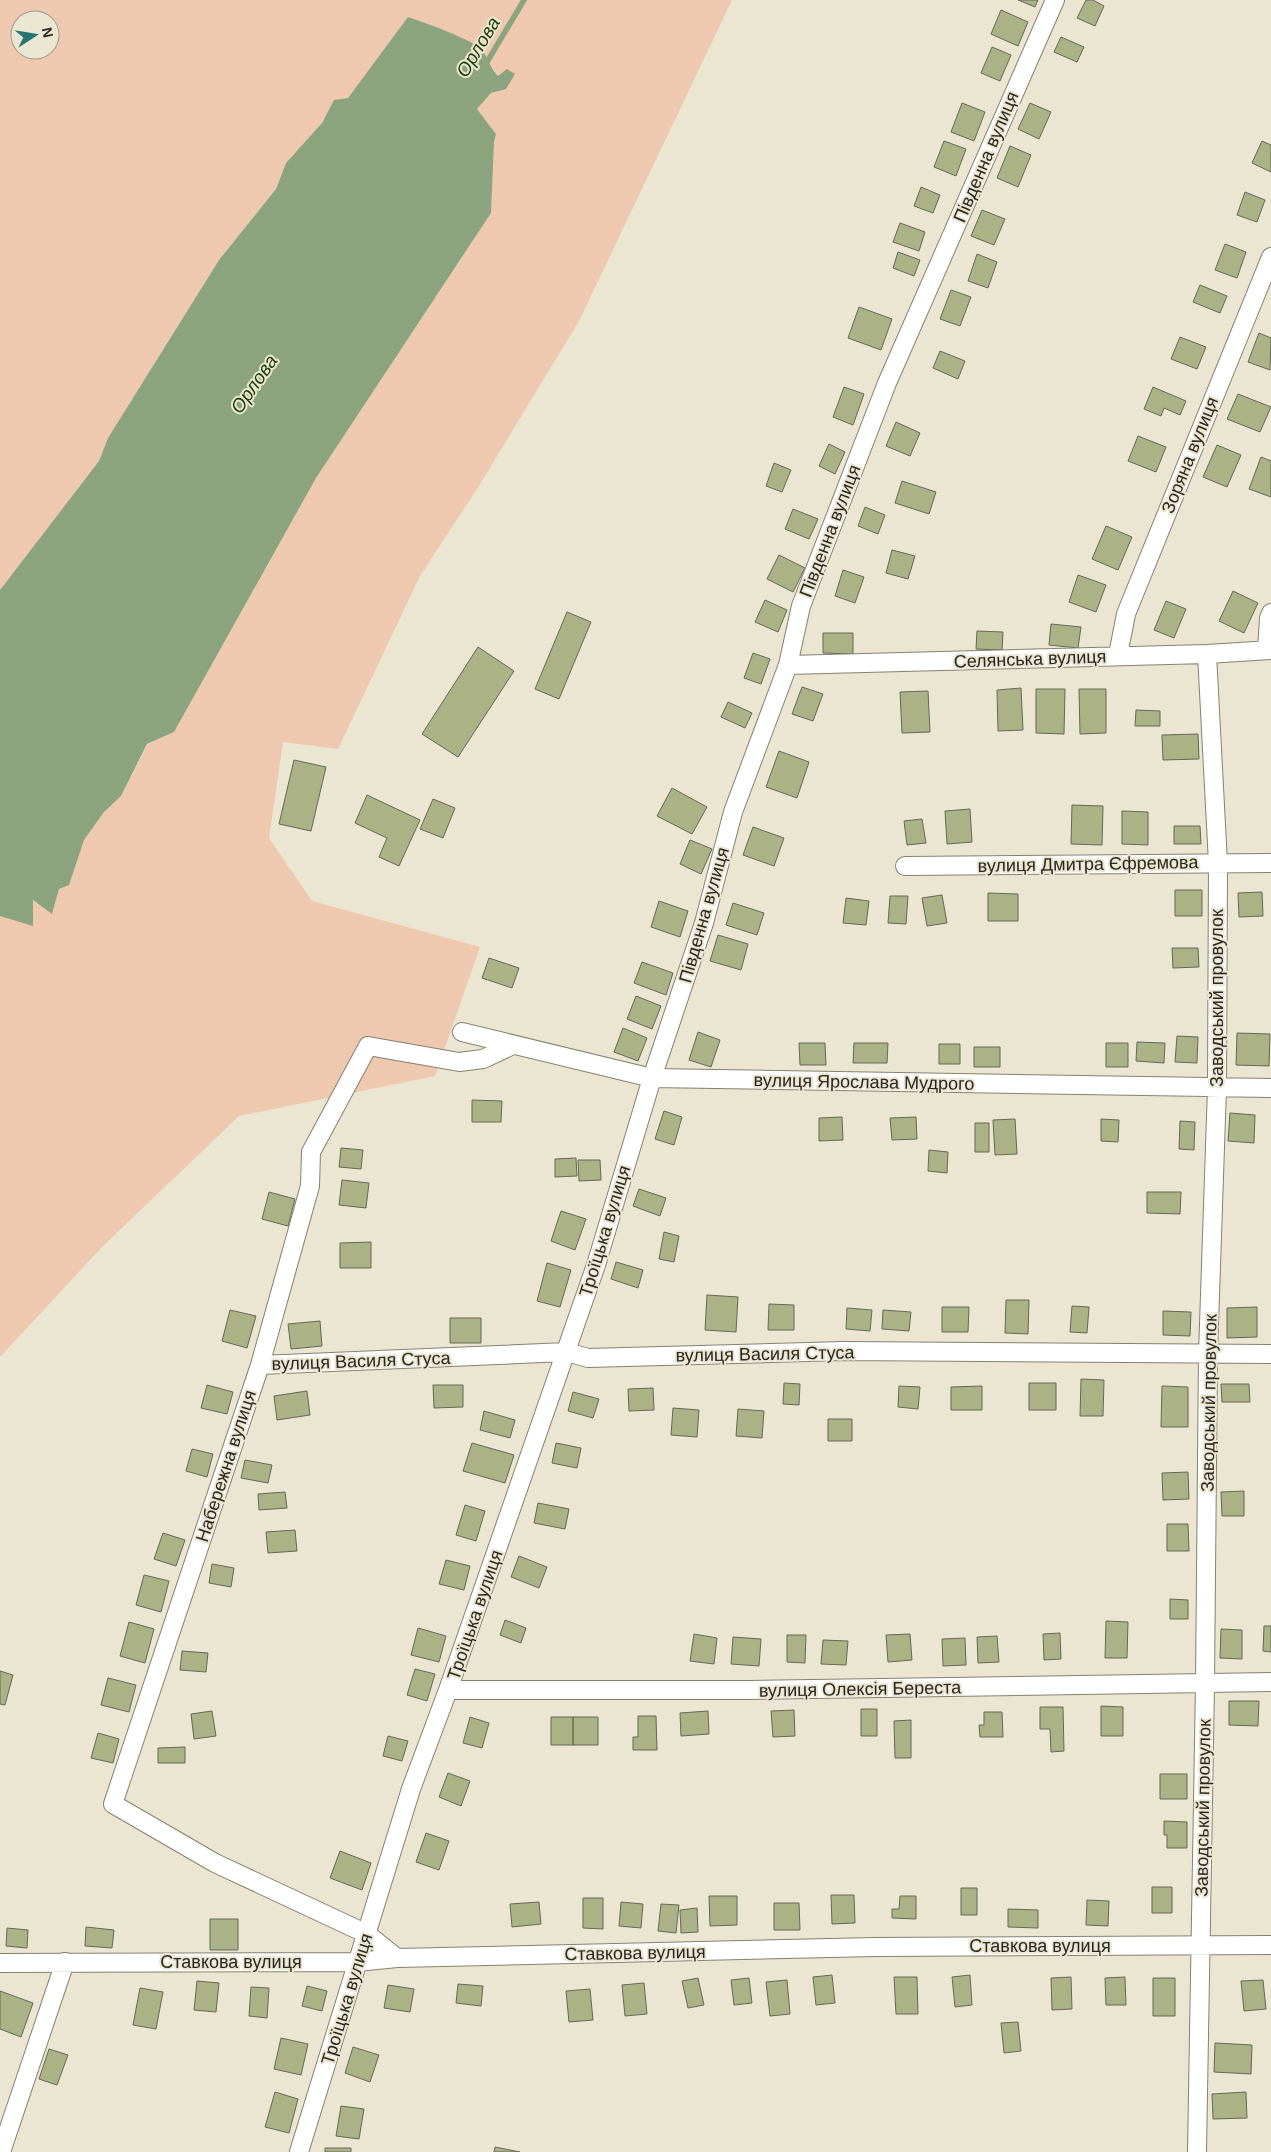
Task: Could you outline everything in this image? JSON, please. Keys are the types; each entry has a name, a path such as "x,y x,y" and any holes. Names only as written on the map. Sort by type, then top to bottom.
{"street":[{"name":"Південна вулиця","path":"652,1078 704,923 732,812 788,666 801,606 887,382 1055,0"},
{"name":"Зоряна вулиця","path":"1118,655 1126,614 1271,257"},
{"path":"1269,650 1269,618 1271,613"},
{"name":"Селянська вулиця","path":"788,666 1118,655 1207,654 1269,650"},
{"name":"Заводський провулок","path":"1197,2152 1205,1684 1208,1354 1217,1088 1218,863 1207,654"},
{"name":"вулиця Дмитра Єфремова","path":"905,866 1271,863"},
{"name":"вулиця Ярослава Мудрого","path":"462,1032 652,1078 1271,1088"},
{"name":"Набережна вулиця","path":"367,1934 215,1863 114,1804 260,1365 310,1186 311,1152 368,1046 459,1062 483,1059 513,1045"},
{"name":"Троїцька вулиця","path":"299,2152 411,1789 448,1690 567,1352 652,1078"},
{"name":"вулиця Василя Стуса","path":"260,1365 567,1352 588,1358 844,1352 1271,1354"},
{"name":"вулиця Олексія Береста","path":"448,1690 749,1690 1271,1682"},
{"path":"367,1934 397,1958"},
{"name":"Ставкова вулиця","path":"0,1962 357,1962 397,1958 875,1947 1271,1945"},
{"path":"1,2152 65,1962"}],"shaded area":[{"path":"0,0 732,0 579,321 477,489 420,576 338,749 283,742 269,838 312,901 480,947 435,1076 239,1116 102,1247 0,1357 0,916 33,925 33,900 52,913 59,889 69,884 84,840 104,812 121,796 148,744 174,732 316,478 491,213 496,134 477,109 491,93 506,89 480,48 408,18 348,98 334,100 322,123 286,163 276,189 219,260 108,438 99,461 0,590"}],"water":[{"path":"408,17 446,31 476,45 481,49 498,76 507,69 515,74 506,89 491,93 477,109 496,134 491,213 316,478 174,732 147,744 121,796 104,812 84,840 69,885 59,889 52,914 33,900 33,926 0,916 0,590 99,461 108,438 219,260 276,189 286,163 322,123 334,100 348,98"}],"building":[{"path":"1018,0 1038,0 1035,7"},
{"path":"1086,0 1093,0 1104,6 1095,26 1077,18"},
{"path":"1001,10 1028,22 1018,46 991,34"},
{"path":"1061,37 1084,47 1077,62 1054,52"},
{"path":"992,47 1011,55 1000,81 981,73"},
{"path":"962,103 985,112 974,141 951,132"},
{"path":"1030,103 1051,112 1039,139 1018,129"},
{"path":"944,141 966,149 956,176 934,167"},
{"path":"1262,141 1271,145 1271,172 1252,163"},
{"path":"1010,146 1031,155 1018,187 997,178"},
{"path":"921,187 940,195 933,213 914,206"},
{"path":"1245,192 1265,200 1257,222 1237,215"},
{"path":"982,210 1005,219 994,245 971,236"},
{"path":"900,223 925,232 919,251 893,242"},
{"path":"1225,244 1246,252 1237,278 1215,270"},
{"path":"898,252 920,260 914,276 893,268"},
{"path":"977,254 997,262 988,288 968,281"},
{"path":"1200,285 1227,296 1220,313 1193,302"},
{"path":"951,290 971,297 960,326 940,319"},
{"path":"859,307 892,319 881,350 848,338"},
{"path":"1259,333 1271,338 1270,370 1248,362"},
{"path":"1180,337 1206,347 1197,369 1171,359"},
{"path":"940,351 965,361 958,379 933,368"},
{"path":"844,387 864,394 853,425 833,417"},
{"path":"1153,387 1186,401 1180,415 1164,408 1161,416 1144,409"},
{"path":"1238,394 1271,407 1260,432 1227,419"},
{"path":"896,422 920,433 910,456 886,446"},
{"path":"1138,436 1166,447 1156,472 1128,461"},
{"path":"829,444 845,452 835,474 819,466"},
{"path":"1217,445 1241,455 1227,487 1203,477"},
{"path":"1261,457 1271,461 1271,497 1249,489"},
{"path":"774,463 791,470 782,492 766,486"},
{"path":"902,481 936,492 929,514 895,503"},
{"path":"865,507 885,515 878,534 858,526"},
{"path":"793,509 818,519 809,539 785,529"},
{"path":"1106,526 1132,537 1118,570 1092,559"},
{"path":"892,550 915,556 908,579 886,573"},
{"path":"779,555 805,568 793,592 767,579"},
{"path":"843,570 864,577 855,603 835,596"},
{"path":"1078,575 1106,585 1096,612 1069,602"},
{"path":"1233,591 1258,603 1244,633 1219,621"},
{"path":"765,600 787,610 778,632 755,622"},
{"path":"1166,601 1186,609 1174,638 1154,630"},
{"path":"567,612 591,622 559,699 535,689"},
{"path":"1051,624 1081,627 1078,648 1049,645"},
{"path":"977,631 1003,632 1002,650 976,649"},
{"path":"823,633 853,633 853,654 823,653"},
{"path":"478,647 514,671 458,757 422,734"},
{"path":"753,653 770,659 761,684 744,678"},
{"path":"802,687 823,694 813,721 792,714"},
{"path":"1021,688 1023,730 998,731 997,690"},
{"path":"1036,689 1065,689 1064,734 1036,733"},
{"path":"1079,689 1106,689 1106,733 1080,734"},
{"path":"928,691 930,732 902,733 900,692"},
{"path":"728,702 752,713 745,728 721,717"},
{"path":"1136,710 1160,711 1160,726 1135,726"},
{"path":"1198,734 1199,759 1163,760 1162,735"},
{"path":"779,751 809,762 797,798 766,787"},
{"path":"294,760 326,767 311,831 279,824"},
{"path":"672,788 707,807 692,834 657,816"},
{"path":"367,795 420,820 399,866 379,857 387,838 355,823"},
{"path":"433,799 455,808 443,838 420,829"},
{"path":"1072,805 1103,806 1102,845 1071,844"},
{"path":"970,809 972,842 947,844 945,811"},
{"path":"1122,811 1148,812 1148,845 1122,844"},
{"path":"922,819 926,843 907,845 904,821"},
{"path":"1174,826 1200,826 1201,844 1174,844"},
{"path":"753,827 784,838 774,866 743,855"},
{"path":"690,840 712,849 701,874 680,864"},
{"path":"1175,890 1202,890 1202,916 1175,916"},
{"path":"1262,892 1263,916 1239,917 1238,893"},
{"path":"988,893 1018,894 1018,921 988,921"},
{"path":"942,895 947,923 927,926 922,898"},
{"path":"890,896 908,896 906,924 888,923"},
{"path":"846,898 869,901 866,925 843,923"},
{"path":"659,901 688,911 680,937 651,927"},
{"path":"733,903 764,913 757,935 726,925"},
{"path":"718,935 748,944 741,970 710,961"},
{"path":"1172,948 1198,948 1199,967 1173,968"},
{"path":"489,958 519,968 512,988 482,978"},
{"path":"642,962 673,973 666,995 634,983"},
{"path":"636,996 661,1006 652,1029 627,1019"},
{"path":"623,1028 647,1038 638,1061 614,1052"},
{"path":"698,1032 720,1040 711,1067 689,1060"},
{"path":"1237,1033 1270,1034 1269,1066 1236,1065"},
{"path":"1177,1036 1198,1037 1197,1063 1175,1062"},
{"path":"1137,1042 1165,1043 1164,1063 1136,1061"},
{"path":"799,1043 825,1043 826,1065 800,1065"},
{"path":"854,1043 888,1043 887,1063 853,1063"},
{"path":"1106,1043 1128,1043 1128,1067 1106,1067"},
{"path":"939,1044 960,1044 960,1064 939,1064"},
{"path":"974,1047 1000,1047 1000,1067 974,1067"},
{"path":"472,1100 502,1101 501,1122 472,1122"},
{"path":"664,1111 682,1117 674,1145 655,1139"},
{"path":"1230,1113 1255,1115 1254,1143 1228,1141"},
{"path":"842,1117 843,1140 819,1141 819,1118"},
{"path":"916,1117 917,1139 892,1140 890,1118"},
{"path":"1015,1119 1017,1154 995,1155 993,1120"},
{"path":"1101,1119 1119,1120 1118,1142 1101,1141"},
{"path":"1180,1121 1195,1122 1194,1150 1179,1149"},
{"path":"975,1123 989,1123 989,1152 975,1152"},
{"path":"341,1148 363,1150 361,1169 339,1167"},
{"path":"929,1150 948,1152 947,1173 928,1171"},
{"path":"576,1158 577,1176 555,1177 555,1159"},
{"path":"578,1160 600,1160 601,1180 579,1181"},
{"path":"342,1180 369,1183 366,1208 339,1205"},
{"path":"639,1189 666,1198 660,1216 633,1206"},
{"path":"269,1192 295,1199 288,1226 262,1219"},
{"path":"1147,1192 1181,1192 1180,1214 1147,1213"},
{"path":"561,1211 586,1219 575,1250 551,1241"},
{"path":"664,1232 679,1236 674,1262 659,1259"},
{"path":"371,1242 371,1268 340,1268 340,1243"},
{"path":"616,1262 643,1270 638,1288 611,1279"},
{"path":"547,1263 571,1270 560,1307 537,1301"},
{"path":"707,1295 738,1297 736,1332 705,1330"},
{"path":"1006,1300 1029,1300 1028,1334 1005,1333"},
{"path":"769,1304 794,1305 794,1330 768,1330"},
{"path":"1072,1306 1089,1307 1087,1333 1070,1332"},
{"path":"942,1307 969,1307 968,1332 942,1332"},
{"path":"1257,1307 1257,1337 1227,1338 1227,1308"},
{"path":"847,1308 872,1310 870,1331 846,1329"},
{"path":"230,1310 256,1316 247,1348 222,1341"},
{"path":"883,1310 911,1312 909,1331 882,1329"},
{"path":"1163,1311 1191,1312 1190,1336 1163,1335"},
{"path":"450,1318 481,1318 481,1343 450,1343"},
{"path":"320,1321 322,1346 291,1349 288,1324"},
{"path":"1081,1379 1104,1380 1103,1416 1080,1416"},
{"path":"784,1383 800,1384 799,1405 783,1404"},
{"path":"1029,1383 1056,1383 1056,1410 1029,1410"},
{"path":"1221,1384 1249,1384 1250,1402 1222,1402"},
{"path":"207,1385 233,1392 227,1414 201,1408"},
{"path":"433,1385 463,1385 463,1407 434,1408"},
{"path":"899,1386 920,1387 918,1409 898,1407"},
{"path":"982,1386 982,1410 951,1410 951,1387"},
{"path":"1162,1386 1188,1387 1188,1427 1161,1427"},
{"path":"653,1388 654,1410 629,1411 628,1389"},
{"path":"307,1391 310,1415 277,1420 274,1396"},
{"path":"573,1392 599,1399 593,1418 568,1411"},
{"path":"673,1408 699,1410 697,1437 671,1435"},
{"path":"738,1409 764,1411 762,1438 736,1436"},
{"path":"484,1411 515,1420 510,1438 480,1430"},
{"path":"828,1419 852,1419 852,1441 828,1441"},
{"path":"472,1443 514,1455 505,1483 463,1471"},
{"path":"556,1443 581,1448 577,1468 552,1463"},
{"path":"192,1449 213,1454 207,1477 186,1471"},
{"path":"245,1460 272,1465 268,1483 241,1478"},
{"path":"1188,1472 1189,1499 1163,1500 1162,1473"},
{"path":"1244,1491 1244,1516 1222,1516 1221,1492"},
{"path":"285,1492 287,1508 259,1510 258,1494"},
{"path":"538,1503 569,1509 565,1529 534,1523"},
{"path":"465,1505 485,1511 476,1541 456,1535"},
{"path":"1167,1524 1188,1524 1189,1551 1167,1551"},
{"path":"295,1530 297,1551 268,1553 266,1532"},
{"path":"163,1533 185,1540 176,1566 154,1559"},
{"path":"519,1556 547,1567 539,1588 511,1577"},
{"path":"446,1560 470,1566 464,1590 439,1584"},
{"path":"212,1564 234,1568 231,1587 209,1583"},
{"path":"144,1575 169,1581 161,1612 136,1605"},
{"path":"1170,1599 1188,1600 1188,1619 1170,1619"},
{"path":"505,1620 526,1628 521,1643 500,1635"},
{"path":"1106,1621 1128,1622 1127,1658 1105,1658"},
{"path":"129,1622 154,1629 145,1663 120,1656"},
{"path":"1264,1626 1271,1626 1271,1652 1263,1651"},
{"path":"418,1628 446,1636 439,1662 411,1655"},
{"path":"1221,1629 1242,1630 1242,1659 1220,1658"},
{"path":"1060,1633 1061,1659 1044,1660 1043,1634"},
{"path":"694,1634 717,1638 714,1664 690,1661"},
{"path":"910,1634 912,1660 888,1662 886,1635"},
{"path":"787,1635 806,1635 805,1663 787,1662"},
{"path":"997,1636 999,1662 978,1663 977,1637"},
{"path":"733,1637 761,1639 759,1666 731,1664"},
{"path":"965,1638 966,1665 943,1666 942,1639"},
{"path":"823,1640 848,1641 846,1665 821,1664"},
{"path":"182,1651 208,1653 206,1672 180,1670"},
{"path":"415,1669 435,1674 427,1701 407,1695"},
{"path":"0,1671 13,1675 5,1705 0,1704"},
{"path":"108,1678 136,1685 129,1712 101,1705"},
{"path":"1229,1701 1259,1701 1258,1726 1229,1725"},
{"path":"1101,1706 1123,1707 1123,1736 1101,1736"},
{"path":"1040,1707 1063,1707 1064,1751 1051,1752 1050,1729 1040,1729"},
{"path":"861,1709 877,1709 877,1736 861,1736"},
{"path":"794,1710 795,1736 773,1737 771,1711"},
{"path":"212,1711 216,1736 194,1739 191,1714"},
{"path":"708,1711 709,1734 681,1736 680,1713"},
{"path":"984,1712 1002,1712 1003,1737 980,1737 979,1725 984,1725"},
{"path":"638,1716 656,1716 657,1750 633,1750 633,1737 638,1737"},
{"path":"470,1717 489,1723 482,1748 463,1743"},
{"path":"551,1717 573,1717 573,1745 551,1745"},
{"path":"573,1717 598,1717 598,1745 573,1745"},
{"path":"911,1720 911,1758 895,1758 894,1721"},
{"path":"98,1733 119,1739 113,1763 91,1758"},
{"path":"388,1736 408,1741 402,1761 383,1756"},
{"path":"185,1747 185,1763 158,1763 158,1748"},
{"path":"448,1773 470,1781 461,1806 439,1797"},
{"path":"1160,1774 1187,1774 1187,1799 1160,1799"},
{"path":"1164,1821 1187,1822 1187,1848 1167,1848 1167,1835 1164,1835"},
{"path":"426,1833 449,1841 439,1870 416,1862"},
{"path":"340,1851 371,1863 362,1890 330,1878"},
{"path":"1152,1887 1172,1887 1172,1913 1152,1913"},
{"path":"961,1888 977,1888 977,1915 961,1915"},
{"path":"831,1895 854,1895 855,1923 832,1924"},
{"path":"709,1896 737,1896 737,1925 710,1926"},
{"path":"900,1896 916,1896 916,1919 892,1918 892,1909 899,1909"},
{"path":"583,1898 603,1898 603,1929 583,1928"},
{"path":"1087,1900 1109,1901 1108,1926 1086,1925"},
{"path":"539,1902 541,1924 512,1927 510,1904"},
{"path":"621,1902 643,1904 641,1928 619,1926"},
{"path":"774,1903 799,1903 800,1930 774,1930"},
{"path":"661,1904 679,1905 676,1933 658,1931"},
{"path":"697,1908 698,1932 681,1933 680,1910"},
{"path":"1008,1909 1038,1910 1038,1928 1008,1927"},
{"path":"210,1919 238,1919 238,1950 210,1950"},
{"path":"86,1927 114,1930 112,1948 85,1946"},
{"path":"7,1928 28,1930 27,1948 6,1946"},
{"path":"832,1975 835,2003 816,2005 813,1977"},
{"path":"970,1975 972,2005 955,2007 952,1977"},
{"path":"894,1977 917,1977 918,2014 896,2014"},
{"path":"1071,1977 1072,2009 1052,2010 1051,1978"},
{"path":"1125,1977 1126,2005 1106,2005 1105,1978"},
{"path":"698,1978 704,2005 688,2008 682,1981"},
{"path":"749,1978 752,2003 734,2005 731,1980"},
{"path":"1153,1978 1175,1978 1175,2016 1153,2016"},
{"path":"787,1980 790,2014 770,2016 766,1982"},
{"path":"1263,1980 1266,2009 1244,2011 1241,1981"},
{"path":"197,1981 219,1983 216,2012 194,2010"},
{"path":"644,1983 647,2014 625,2016 622,1985"},
{"path":"458,1984 483,1986 481,2006 456,2003"},
{"path":"388,1985 414,1989 410,2012 384,2008"},
{"path":"307,1986 327,1991 322,2011 302,2006"},
{"path":"251,1987 269,1988 267,2018 249,2016"},
{"path":"140,1988 163,1992 156,2029 133,2025"},
{"path":"590,1989 593,2020 569,2022 566,1991"},
{"path":"0,1991 33,2003 21,2037 0,2029"},
{"path":"1018,2022 1021,2051 1004,2053 1001,2023"},
{"path":"281,2038 308,2044 301,2075 274,2069"},
{"path":"1215,2043 1252,2045 1251,2074 1214,2072"},
{"path":"353,2047 379,2055 370,2082 345,2073"},
{"path":"49,2049 68,2055 57,2085 39,2079"},
{"path":"275,2092 298,2099 289,2133 265,2127"},
{"path":"1246,2092 1247,2118 1213,2119 1212,2094"},
{"path":"341,2106 364,2109 359,2139 336,2136"},
{"path":"495,2147 520,2152 494,2152"},
{"path":"325,2148 351,2148 351,2152 325,2152"}],"waterway":[{"name":"Орлова","path":"484,67 524,0"}]}
